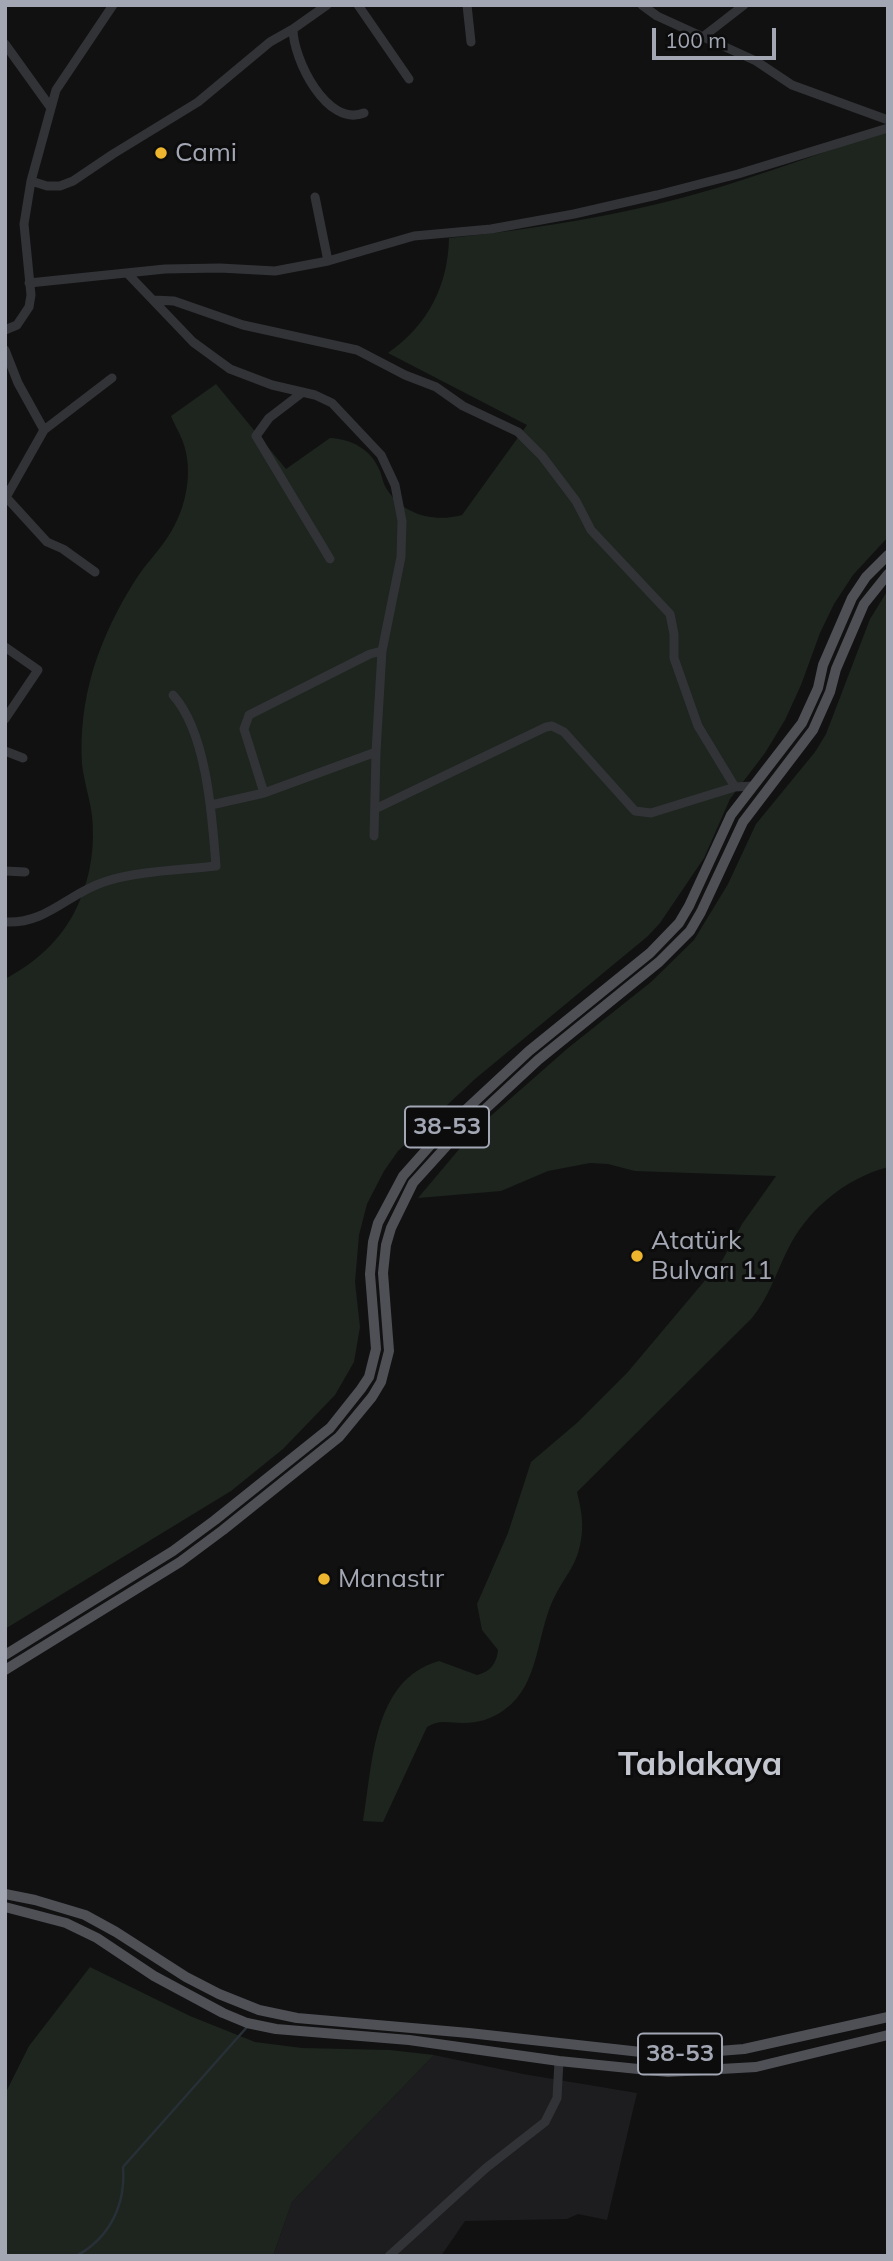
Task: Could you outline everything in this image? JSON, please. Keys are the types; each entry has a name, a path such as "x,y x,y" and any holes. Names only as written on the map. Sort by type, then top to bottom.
{"main road":[{"name":"38-53","path":"5,1655 173,1551 330,1428 369,1377 376,1349 370,1274 373,1242 378,1223 403,1176 443,1131 529,1051 650,953 679,923 690,906 731,815 802,723 852,598 866,577 888,555"},
{"name":"38-53","path":"5,1670 180,1562 223,1531 339,1437 372,1397 381,1382 389,1351 383,1273 386,1245 391,1228 414,1183 452,1140 538,1060 659,962 690,931 743,822 813,730 864,604 888,573"},
{"name":"38-53","path":"5,1894 85,1915 186,1977 230,1999 258,2010 297,2018 469,2033 668,2055 744,2049 888,2017"},
{"name":"38-53","path":"5,1907 32,1912 80,1930 112,1947 166,1983 223,2013 247,2023 276,2029 381,2037 559,2061 668,2072 756,2067 888,2035"}],"street":[{"path":"5,331 17,325 23,318 31,295 24,224 31,181 56,90 113,5"},
{"path":"31,181 47,186 60,186 73,181 198,102 270,43 327,5"},
{"path":"358,5 409,79"},
{"path":"467,5 471,42"},
{"path":"642,5 657,16 756,61 792,85 888,120"},
{"path":"704,36 744,5"},
{"path":"293,29 297,57 310,82 337,111 350,116 364,113"},
{"path":"5,44 51,108"},
{"path":"29,283 127,273 220,268 275,271 328,261 414,236 491,229 657,195 738,174 888,128"},
{"path":"315,197 328,261"},
{"path":"127,273 193,342 230,369 272,385 315,395 332,403 381,455 395,485 402,521 401,557 382,651 374,836"},
{"path":"153,300 174,301 243,325 357,350 405,375 436,387 463,406 518,432 542,456 576,501 591,530 670,614 674,634 674,658 698,726 735,787"},
{"path":"5,350 18,383 44,430"},
{"path":"95,572 63,549 47,542 6,497 44,430 112,377"},
{"path":"303,392 269,418 256,436 330,559"},
{"path":"5,647 38,670 5,719"},
{"path":"264,793 244,729 249,715 370,654 382,651"},
{"path":"5,922 35,919 90,887 111,880 216,866 211,805 193,728 173,695"},
{"path":"375,809 552,726 564,732 635,811 640,813 651,813 735,787 753,786"},
{"path":"5,751 23,758"},
{"path":"211,805 264,793 376,752"},
{"path":"5,871 25,872"},
{"path":"389,2256 486,2168 545,2122 557,2098 559,2061"}],"shaded area":[{"path":"888,130 888,537 853,575 834,604 785,720 765,753 730,799 704,858 660,923 648,936 475,1079 398,1151 384,1171 367,1204 359,1235 355,1282 360,1327 354,1362 335,1395 283,1449 231,1491 5,1629 5,979 29,964 59,936 74,913 87,880 93,827 82,764 85,705 93,670 112,623 136,579 172,531 182,508 187,483 187,457 171,416 216,384 286,469 330,438 345,440 370,455 386,488 409,510 429,517 462,515 527,425 388,353 414,330 433,303 445,272 449,238 558,224 666,202 755,176"},
{"path":"888,590 888,1167 856,1179 828,1198 816,1210 795,1236 767,1294 752,1318 577,1492 582,1522 579,1549 550,1608 531,1672 516,1699 485,1720 469,1723 440,1722 427,1727 383,1822 363,1821 380,1727 388,1705 400,1686 417,1671 439,1661 477,1675 486,1672 496,1659 498,1650 482,1630 477,1604 508,1533 531,1462 578,1422 627,1373 723,1259 742,1224 776,1176 635,1171 608,1164 590,1163 548,1171 501,1191 418,1198 477,1128 568,1048 651,982 694,940 728,884 756,824 815,752 826,734 870,619"},
{"path":"90,1967 190,2016 255,2042 302,2048 390,2050 434,2055 292,2202 273,2256 5,2256 5,2094 29,2046"},
{"path":"434,2055 523,2074 637,2093 607,2220 578,2214 567,2219 465,2221 441,2256 273,2256 292,2202"}],"waterway":[{"path":"76,2256 98,2240 113,2219 122,2194 123,2167 247,2027"}],"place":[{"name":"Cami","path":"161,153"},
{"name":"Atatürk Bulvarı 11","path":"637,1256"},
{"name":"Manastır","path":"324,1579"}],"district":[{"name":"Tablakaya","path":"700,1765"}]}
